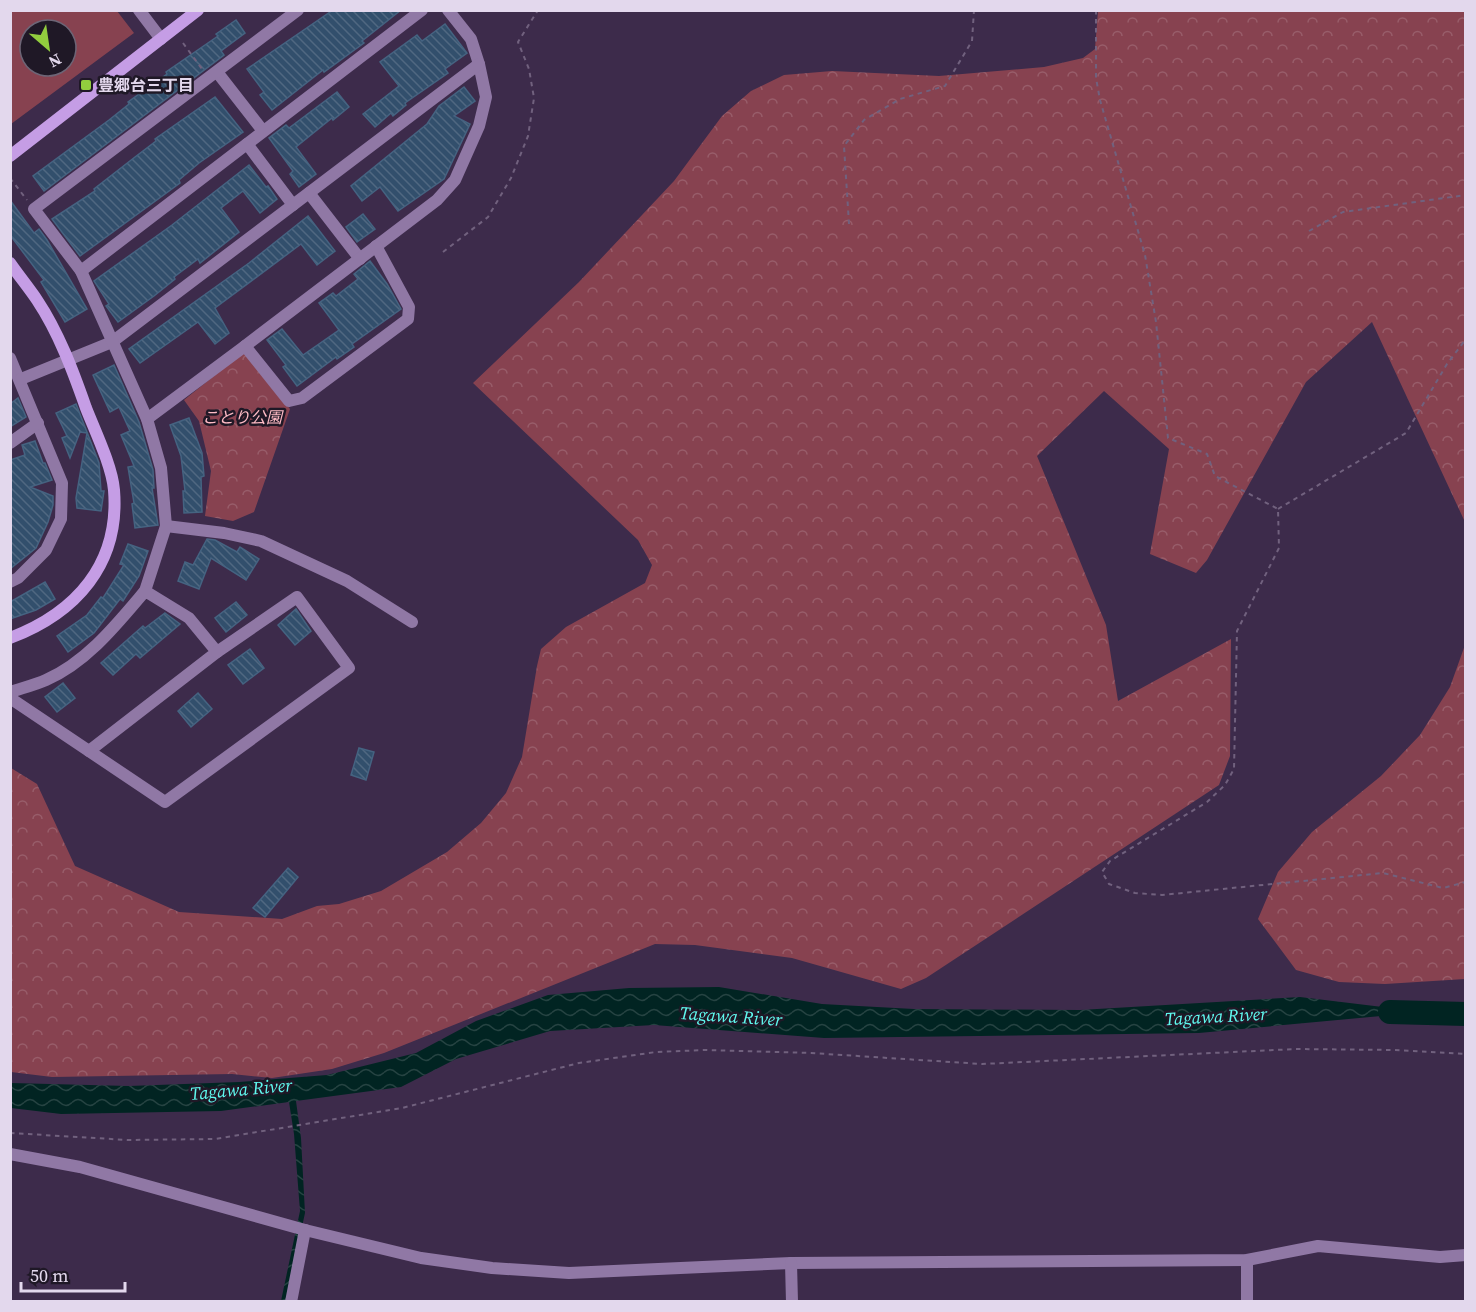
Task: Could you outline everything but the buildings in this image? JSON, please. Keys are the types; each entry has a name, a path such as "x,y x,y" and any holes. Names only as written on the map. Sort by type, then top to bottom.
{"street":[{"path":"139,10 161,39"},
{"path":"10,156 198,10"},
{"path":"10,692 47,680 84,656 110,633 145,591 166,526 161,468 147,419 81,270 34,209 298,10"},
{"path":"81,270 422,10"},
{"path":"147,419 438,200 455,180 480,126 486,97 471,39 448,10"},
{"path":"21,380 112,342 479,64"},
{"path":"213,75 263,131"},
{"path":"247,144 293,205"},
{"path":"309,193 360,258"},
{"path":"245,346 289,401 302,398 408,319 409,308 376,246"},
{"path":"10,263 38,301 69,360 104,454 114,489 113,524 106,552 97,572 79,596 62,612 10,638"},
{"path":"10,358 62,483 61,519 46,550 18,578 10,582"},
{"path":"10,443 38,423"},
{"path":"166,526 224,533 261,541 347,581 412,622"},
{"path":"145,591 189,618 217,652"},
{"path":"10,698 165,802 349,668 297,597 217,652 90,751"},
{"path":"10,1154 80,1167 305,1230 421,1258 492,1268 569,1273 792,1263 1247,1260 1318,1246 1440,1257 1466,1256"},
{"path":"291,1302 305,1230"},
{"path":"1247,1260 1247,1302"},
{"path":"792,1263 792,1302"}],"path":[{"path":"443,252 488,216 510,178 528,136 534,98 529,69 518,42 538,10"},
{"path":"849,224 844,146 864,120 900,99 945,86 972,41 974,10"},
{"path":"1096,10 1096,78 1100,100 1145,255 1156,322 1168,438 1207,454 1215,476 1278,509"},
{"path":"183,43 213,75"},
{"path":"10,178 34,209"},
{"path":"1309,231 1343,212 1466,195"},
{"path":"1278,509 1406,433 1447,364 1466,339"},
{"path":"1278,509 1279,548 1237,631 1234,770 1225,785 1207,802 1110,861 1102,872 1109,884 1135,892 1162,895 1383,873 1443,888 1466,882"},
{"path":"10,1133 128,1140 215,1139 402,1108 579,1063 656,1052 705,1050 811,1053 982,1064 1296,1049 1394,1050 1466,1054"}],"green space":[{"path":"11,10 117,11 134,33 78,74 78,18 18,18 18,78 73,78 11,124"},
{"path":"1098,11 1465,11 1465,522 1372,322 1306,382 1207,560 1196,573 1150,554 1169,449 1104,391 1037,456 1106,625 1118,701 1231,639 1230,756 1219,785 926,978 901,989 792,958 695,945 655,944 384,1053 332,1069 272,1078 232,1074 52,1077 11,1072 11,768 37,784 75,866 179,912 282,919 317,906 339,904 381,891 447,852 481,823 506,793 522,757 541,649 566,627 645,583 652,565 638,540 473,383 579,282 674,181 722,116 751,91 784,75 832,71 939,76 1044,67 1083,58 1095,49"},
{"name":"ことり公園","path":"245,351 290,409 254,512 233,521 205,516 211,471 199,421 184,400"},
{"path":"1465,645 1465,979 1385,984 1339,982 1296,970 1258,919 1278,872 1312,832 1381,776 1420,735 1450,687"}],"water":[{"path":"719,987 822,1004 914,1009 1080,1010 1300,997 1424,1012 1199,1033 824,1038 654,1025 550,1031 456,1059 401,1087 296,1101 301,1138 305,1213 286,1301 281,1301 300,1211 289,1102 221,1111 61,1114 11,1108 11,1083 129,1086 239,1082 327,1075 416,1053 476,1021 548,995 629,988"}],"waterway":[{"name":"Tagawa River","path":"1390,1012 1466,1014"}],"place":[{"name":"豊郷台三丁目","path":"86,85"}]}
